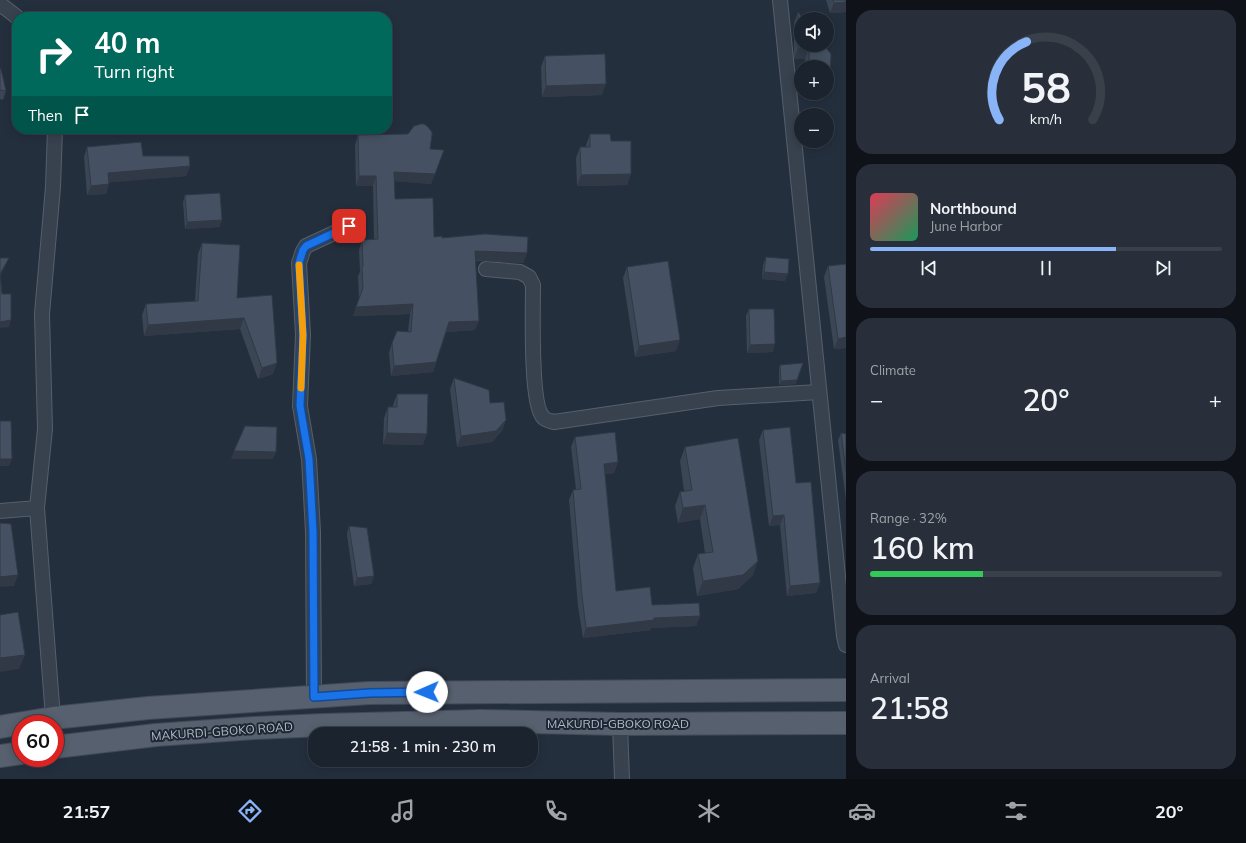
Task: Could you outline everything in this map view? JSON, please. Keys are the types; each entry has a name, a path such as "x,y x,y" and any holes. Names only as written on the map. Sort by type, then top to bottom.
{"main road":[{"path":"64,717 148,708 369,693 846,690"},
{"name":"MAKURDI-GBOKO ROAD","path":"64,746 156,735 254,728 481,721 620,724 846,723"},
{"path":"0,727 12,725"},
{"path":"0,756 12,754"}],"street":[{"path":"780,0 846,645"},
{"path":"0,4 12,13"},
{"path":"53,715 37,508 45,428 42,314 54,187 55,134"},
{"path":"314,697 313,532 309,459 300,406 303,335 299,263 303,250 306,246 349,226"},
{"path":"486,269 520,272 529,277 533,286 534,376 536,399 542,416 554,422 718,398 819,392"},
{"path":"0,511 37,508"},
{"path":"620,724 622,779"}],"building":[{"path":"833,0 846,0 846,2 834,3"},
{"path":"809,52 829,52 831,54 831,60 809,60"},
{"path":"605,54 606,84 546,86 545,56"},
{"path":"0,68 1,69 6,91 0,90"},
{"path":"421,124 427,126 432,132 430,149 444,150 435,174 394,172 395,199 433,198 434,237 442,236 442,238 485,234 528,237 527,253 475,251 479,321 449,322 436,362 394,366 392,343 397,331 411,332 413,304 356,307 363,288 362,240 378,239 376,176 359,176 358,135 408,134 414,126"},
{"path":"590,134 610,134 611,141 631,141 631,174 581,175 580,147 590,147"},
{"path":"141,142 143,156 189,156 190,166 108,173 109,184 91,186 87,147"},
{"path":"220,193 222,220 187,222 185,195"},
{"path":"202,243 240,245 237,298 272,295 277,363 262,368 244,318 148,325 146,304 198,301"},
{"path":"766,257 789,259 788,274 764,272"},
{"path":"0,258 9,258 0,274"},
{"path":"668,261 680,340 639,346 627,267"},
{"path":"846,264 846,337 838,339 828,266"},
{"path":"0,274 2,294 11,294 11,320 0,322"},
{"path":"749,309 774,309 775,344 750,345"},
{"path":"803,363 797,380 781,381 780,365"},
{"path":"454,378 489,390 490,403 504,402 506,420 496,431 461,436"},
{"path":"397,394 428,394 427,434 387,433 388,407 397,407"},
{"path":"0,421 11,421 12,459 0,459"},
{"path":"245,426 277,427 276,452 234,451"},
{"path":"790,427 796,483 811,482 820,583 790,586 784,515 773,516 763,430"},
{"path":"615,432 618,462 604,464 616,591 650,587 652,605 699,603 700,616 654,618 654,620 586,628 573,490 581,489 575,437"},
{"path":"841,433 846,434 846,471"},
{"path":"738,438 758,561 743,575 703,581 698,554 713,552 705,505 683,508 680,492 692,490 685,447"},
{"path":"0,523 11,524 18,575 0,577"},
{"path":"349,526 367,528 374,576 357,578"},
{"path":"18,612 25,655 0,658 0,615"}],"slow traffic":[{"path":"299,265 303,335 301,388"}],"route":[{"path":"349,226 306,246 303,250 299,263 303,335 300,406 309,459 313,532 314,697 369,693 427,692"}]}
